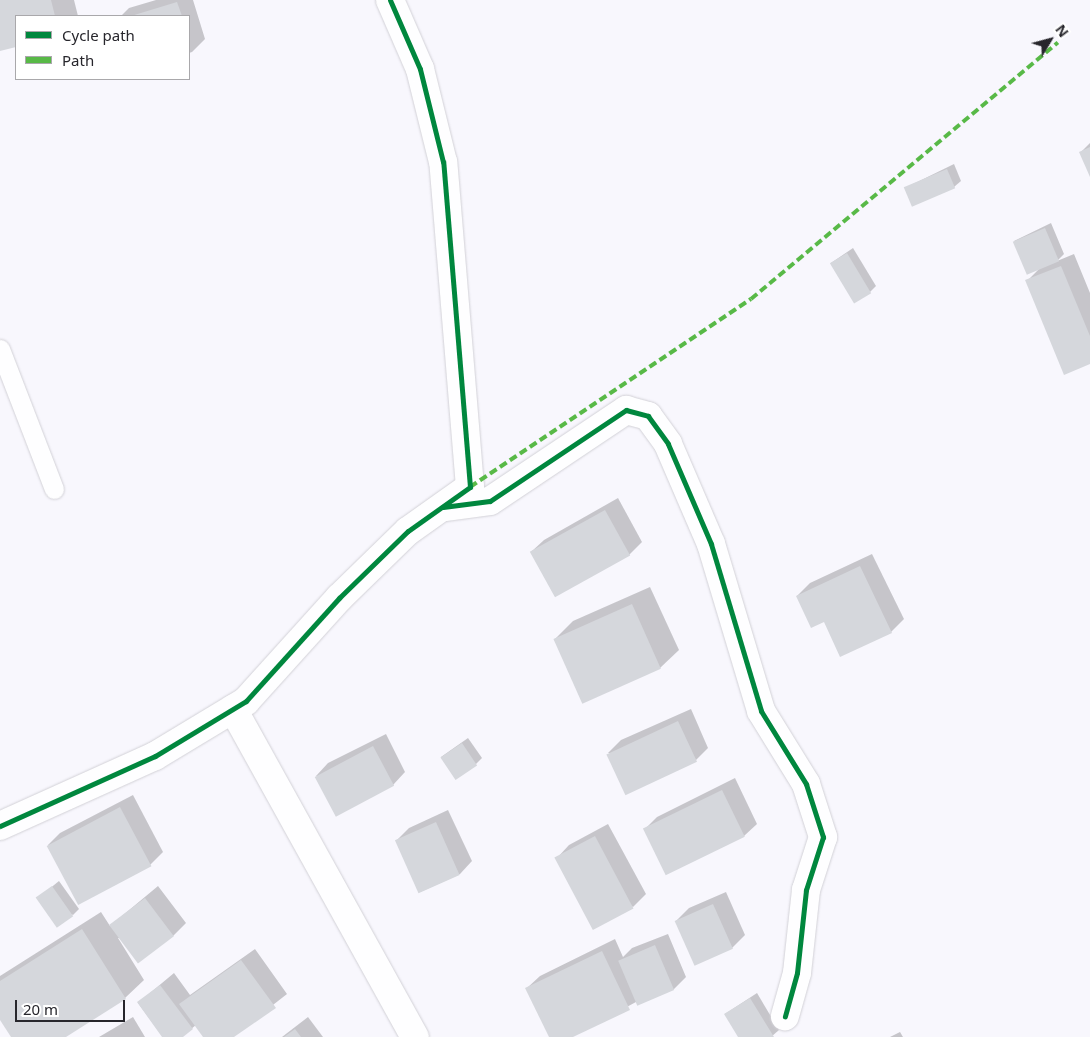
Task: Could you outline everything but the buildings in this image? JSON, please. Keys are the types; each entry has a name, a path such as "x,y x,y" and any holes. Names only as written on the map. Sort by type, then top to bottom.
{"street":[{"path":"0,826 155,756 246,701 353,584 408,531 470,487 443,162 420,68 390,0"},
{"path":"441,507 490,501 626,410 648,416 668,444 711,544 761,711 806,784 823,837 806,890 798,973 785,1016"},
{"path":"233,709 415,1037"}],"lane":[{"path":"0,350 54,489"}],"marked path":[{"path":"470,487 751,299 1058,42"}],"cycle path":[{"path":"0,826 155,756 246,701 339,598 408,531 470,487 443,162 420,69 390,0"},
{"path":"443,507 490,501 626,410 648,416 668,444 711,544 761,711 806,784 823,837 806,890 797,973 785,1016"}]}
